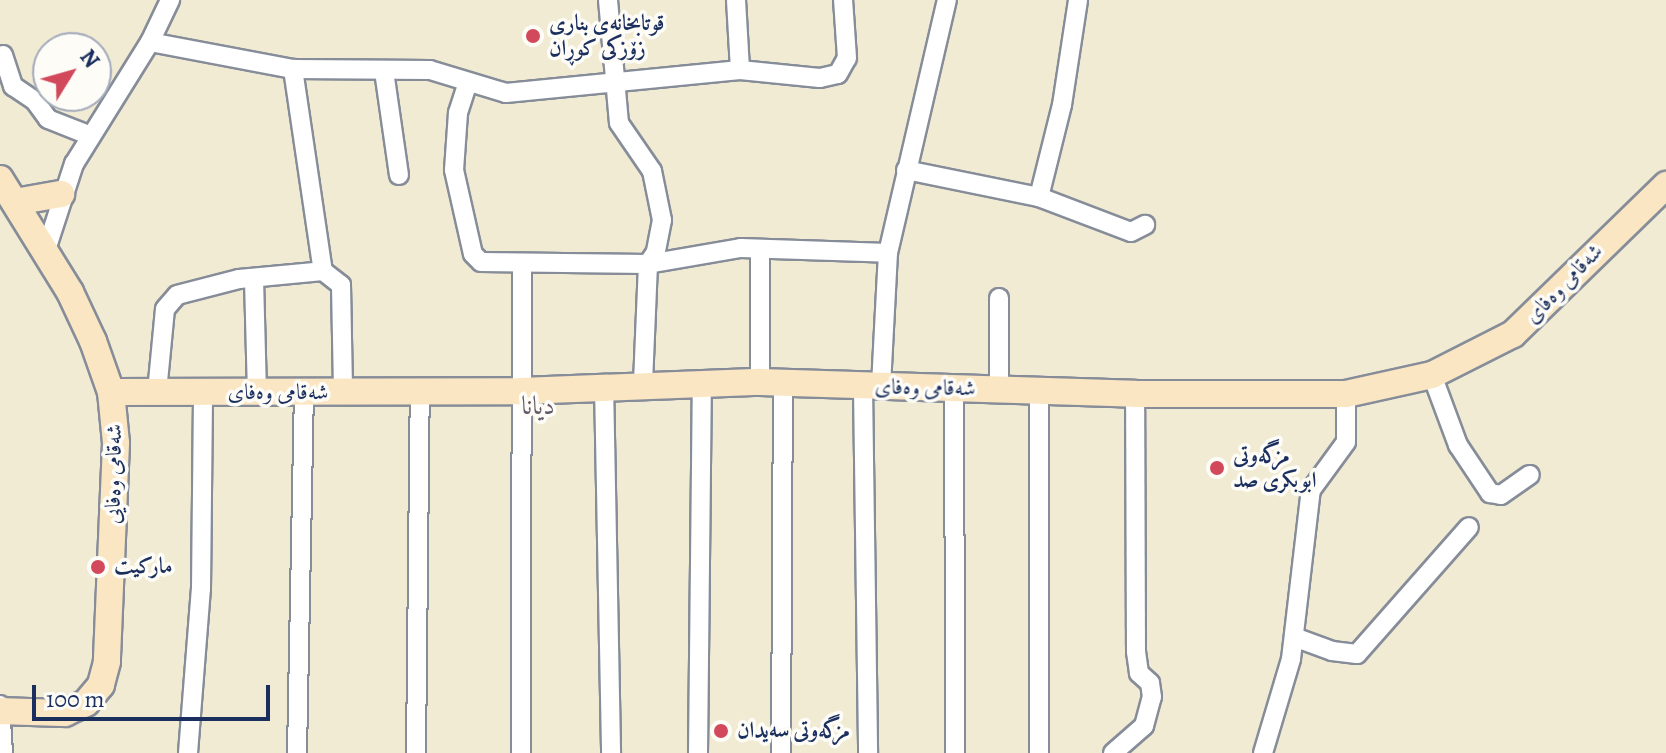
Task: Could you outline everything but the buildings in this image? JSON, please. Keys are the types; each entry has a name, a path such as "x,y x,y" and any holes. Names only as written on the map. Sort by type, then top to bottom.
{"street":[{"path":"45,253 61,194 91,136 150,42 170,0"},
{"path":"608,0 619,123 652,171 659,191 662,220 656,252 648,264 643,384"},
{"path":"736,0 740,70"},
{"path":"150,42 293,69 430,70 506,93 740,70 820,78 838,74 847,58 843,0"},
{"path":"868,753 872,386 888,253 906,170 932,79 947,0"},
{"path":"1039,197 1062,105 1078,0"},
{"path":"3,55 9,81 35,101 43,115 91,136"},
{"path":"293,69 323,271 341,285 343,392"},
{"path":"384,71 399,175"},
{"path":"468,82 458,113 454,170 473,254 481,262 522,265 648,264 760,249 888,253"},
{"path":"906,170 1039,197 1131,232 1145,225"},
{"name":"شەقامی وەفایی","path":"0,179 82,316 111,392 116,443 106,674 95,695 76,710 53,715 1,709"},
{"name":"شەقامی وەفای","path":"111,392 304,394 521,391 604,384 702,386 772,382 1135,394 1346,394 1432,375 1491,348 1534,318 1666,185"},
{"path":"15,202 61,194"},
{"path":"760,249 772,382 781,753"},
{"path":"521,753 522,265"},
{"path":"157,392 165,309 177,295 254,279 323,271"},
{"path":"254,279 257,393"},
{"path":"999,298 999,390"},
{"path":"1432,375 1458,445 1490,493 1501,495 1530,475"},
{"path":"604,384 611,753"},
{"path":"698,753 702,386"},
{"path":"954,388 955,753"},
{"path":"1039,389 1039,753"},
{"path":"416,753 420,392"},
{"path":"188,753 201,589 203,393"},
{"path":"297,753 304,394"},
{"path":"1113,753 1144,726 1152,697 1150,683 1139,673 1136,652 1135,394"},
{"path":"1263,753 1294,637 1311,490 1346,442 1346,394"},
{"path":"1294,637 1332,651 1357,654 1469,527"},
{"path":"1,709 3,753"}],"place":[{"name":"قوتابخانەی بناری زۆزکی کوڕان","path":"533,36"},
{"name":"مزگەوتی ابوبکری صد","path":"1217,468"},
{"name":"ماركيت","path":"98,567"},
{"name":"مزگەوتی سەیدان","path":"721,731"}],"district":[{"name":"دیانا","path":"538,406"}]}
